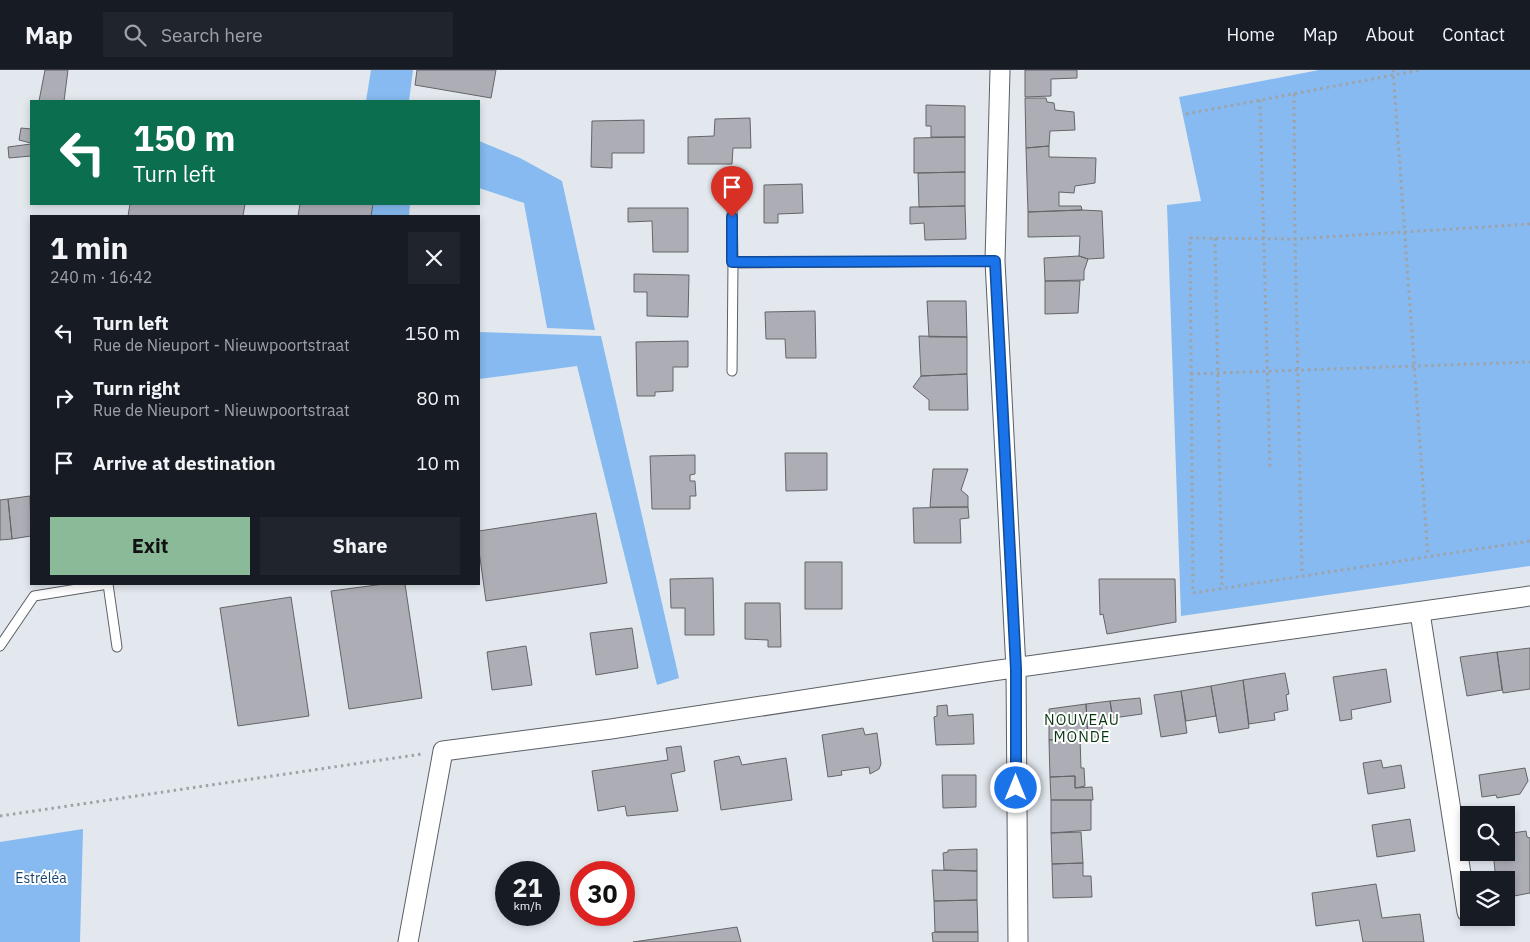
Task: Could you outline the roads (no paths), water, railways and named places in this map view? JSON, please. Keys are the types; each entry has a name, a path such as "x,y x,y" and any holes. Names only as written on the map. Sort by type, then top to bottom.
{"street":[{"path":"1000,70 995,261 1016,669 1018,942"},
{"path":"408,942 443,751 611,729 1530,596"},
{"path":"1420,613 1461,871"}],"lane":[{"path":"732,202 732,371"},
{"path":"732,262 995,261"},
{"path":"0,646 34,596 102,585"},
{"path":"108,585 117,647"}],"district":[{"name":"NOUVEAU MONDE","path":"1082,728"}],"park label":[{"name":"Estréléa","path":"41,878"}]}
